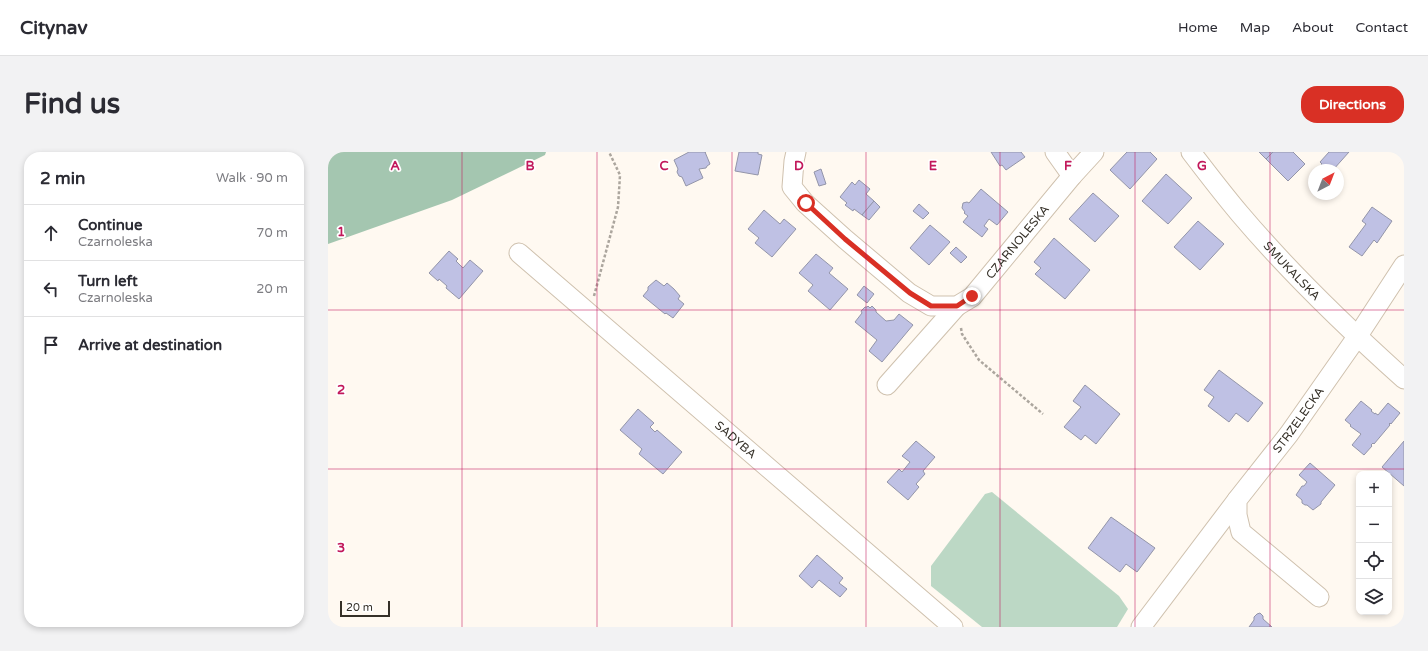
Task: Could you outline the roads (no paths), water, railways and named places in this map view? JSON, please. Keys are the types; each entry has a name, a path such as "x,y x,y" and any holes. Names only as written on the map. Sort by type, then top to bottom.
{"street":[{"path":"796,152 792,187 806,203 845,239 910,293 931,306 957,306"},
{"path":"1055,152 1072,176"},
{"name":"CZARNOLESKA","path":"887,385 957,306 972,296 1072,176 1094,152"},
{"name":"SMUKALSKA","path":"1191,152 1239,213 1271,248 1357,337 1404,379"},
{"name":"SADYBA","path":"519,253 953,627"},
{"name":"STRZELECKA","path":"1141,627 1288,434 1357,337 1404,265"},
{"path":"1237,500 1241,532 1319,596"}]}
